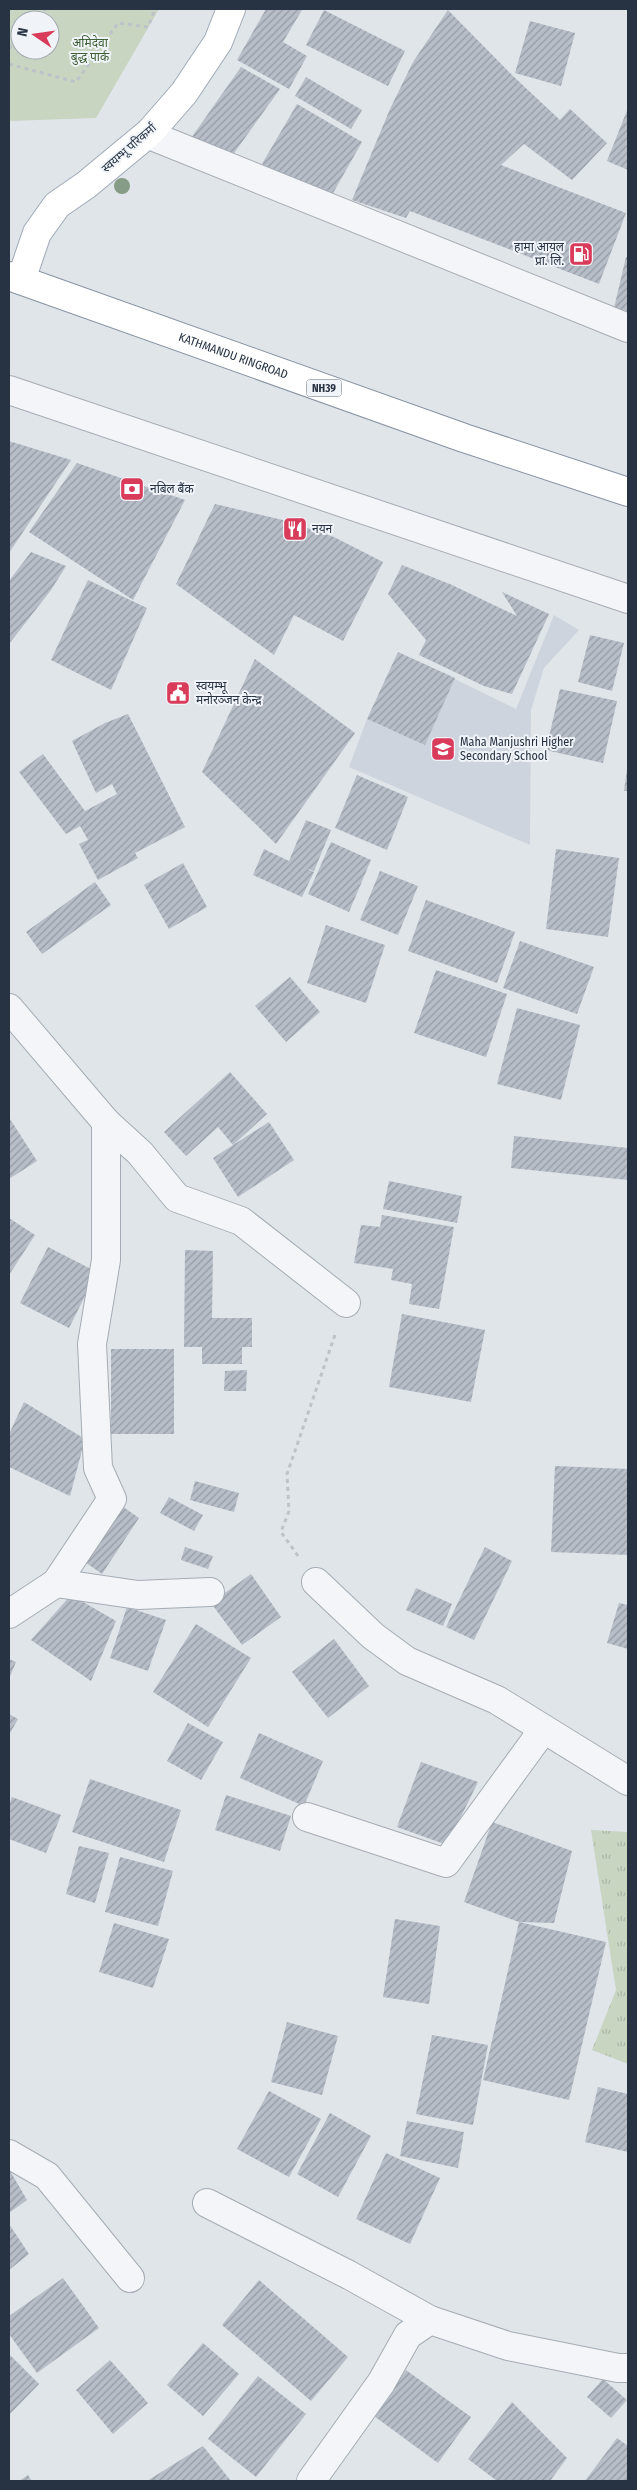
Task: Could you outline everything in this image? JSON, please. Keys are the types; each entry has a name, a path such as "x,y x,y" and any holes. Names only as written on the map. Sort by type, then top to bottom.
{"main road":[{"name":"स्वयम्भू परिकर्मा","path":"15,278 37,232 57,205 86,185 150,132 184,93 218,42 232,9"},
{"name":"KATHMANDU RINGROAD","path":"15,278 464,438 628,492"}],"street":[{"path":"150,132 157,138 628,328"},
{"path":"9,390 628,599"},
{"path":"9,1008 106,1122 140,1153 177,1198 241,1222 346,1303"},
{"path":"9,1614 56,1583 112,1499 98,1468 92,1344 106,1260 106,1122"},
{"path":"316,1582 373,1636 406,1661 497,1700 628,1781"},
{"path":"56,1583 138,1595 210,1592"},
{"path":"307,1818 446,1863 543,1730"},
{"path":"9,2154 47,2176 130,2278"},
{"path":"208,2203 349,2275 430,2320 508,2346 618,2368 628,2368"},
{"path":"310,2481 381,2383 408,2335 430,2320"}],"path":[{"path":"9,64 76,82 118,24 148,27 156,9"},
{"path":"316,1582 281,1532 288,1510 287,1474 346,1303"}],"shaded area":[{"name":"Maha Manjushri Higher Secondary School","path":"554,615 579,630 544,668 531,710 530,845 349,767 367,719 391,730 422,663 516,709"}],"green space":[{"name":"अमिदेवा बुद्ध पार्क","path":"9,9 159,9 96,118 9,121"},
{"path":"591,1830 628,1832 628,2064 592,2050 616,1990"}],"building":[{"path":"266,9 302,10 283,42 307,56 289,89 237,60"},
{"path":"324,10 405,51 388,86 306,45"},
{"path":"448,10 513,76 560,120 570,109 607,143 572,180 524,144 501,165 626,213 599,284 410,211 406,218 352,200 390,109 413,62"},
{"path":"530,21 575,33 561,86 515,73"},
{"path":"241,67 280,89 227,163 189,141"},
{"path":"306,77 362,110 351,129 295,96"},
{"path":"297,104 362,142 328,202 262,164"},
{"path":"628,108 628,170 607,161"},
{"path":"626,257 628,257 628,311 614,308"},
{"path":"9,441 71,460 9,553"},
{"path":"77,463 185,500 133,600 29,532"},
{"path":"215,504 287,521 334,537 383,562 343,641 294,615 274,655 176,584"},
{"path":"31,552 66,566 51,590 9,644 9,581"},
{"path":"402,565 452,585 517,616 502,592 549,614 512,694 484,686 419,655 426,640 388,594"},
{"path":"88,580 147,608 111,690 51,660"},
{"path":"590,635 624,643 612,691 578,682"},
{"path":"398,652 455,678 425,745 367,719"},
{"path":"255,659 355,733 276,844 202,772"},
{"path":"560,689 617,701 603,763 546,750"},
{"path":"128,714 185,827 135,853 138,858 98,880 79,844 88,840 80,826 66,834 19,772 43,754 85,811 117,794 112,784 96,793 72,741 105,723"},
{"path":"627,769 628,791 624,791"},
{"path":"357,775 408,797 387,850 335,828"},
{"path":"306,820 331,830 314,871 305,868 314,872 302,897 253,875 264,849 289,861"},
{"path":"331,842 371,860 349,912 308,894"},
{"path":"556,849 619,858 608,937 546,929"},
{"path":"183,863 207,907 169,929 144,885"},
{"path":"380,871 418,886 398,935 360,920"},
{"path":"95,882 111,905 42,954 26,932"},
{"path":"426,900 515,932 497,983 408,951"},
{"path":"326,925 385,945 366,1003 307,983"},
{"path":"520,941 594,967 577,1014 503,988"},
{"path":"436,970 507,994 486,1057 414,1033"},
{"path":"290,977 320,1012 286,1042 255,1006"},
{"path":"517,1008 580,1025 561,1100 497,1084"},
{"path":"230,1072 267,1114 233,1145 218,1127 186,1156 164,1132"},
{"path":"9,1120 37,1161 9,1179"},
{"path":"269,1122 294,1160 238,1197 213,1158"},
{"path":"514,1136 628,1148 628,1180 511,1168"},
{"path":"389,1181 462,1196 457,1223 383,1209"},
{"path":"382,1215 454,1227 439,1309 409,1304 412,1284 391,1280 393,1269 354,1263 361,1225 380,1227"},
{"path":"9,1218 35,1235 9,1275"},
{"path":"48,1247 97,1272 69,1328 20,1303"},
{"path":"185,1250 213,1251 212,1318 252,1318 252,1347 242,1347 242,1364 202,1364 202,1347 184,1347"},
{"path":"402,1314 485,1330 471,1402 389,1387"},
{"path":"111,1349 174,1349 174,1434 111,1434"},
{"path":"247,1370 246,1391 224,1391 225,1371"},
{"path":"24,1402 85,1439 70,1496 9,1467 9,1434"},
{"path":"555,1466 628,1469 628,1555 551,1552"},
{"path":"195,1481 239,1493 234,1512 190,1500"},
{"path":"169,1497 203,1515 194,1531 160,1513"},
{"path":"122,1506 139,1518 102,1574 85,1562"},
{"path":"185,1547 213,1556 208,1569 181,1560"},
{"path":"485,1547 512,1561 474,1640 446,1627"},
{"path":"251,1574 281,1617 242,1645 211,1603"},
{"path":"416,1588 452,1604 443,1626 406,1610"},
{"path":"71,1595 116,1621 91,1681 31,1640"},
{"path":"619,1603 628,1605 628,1649 607,1643"},
{"path":"127,1607 166,1620 148,1671 110,1658"},
{"path":"196,1624 251,1658 208,1727 153,1692"},
{"path":"334,1639 369,1686 328,1718 292,1672"},
{"path":"9,1659 16,1662 9,1679"},
{"path":"9,1714 18,1719 9,1735"},
{"path":"188,1723 223,1742 201,1780 167,1761"},
{"path":"259,1733 323,1761 304,1806 240,1778"},
{"path":"421,1762 478,1782 447,1845 397,1827"},
{"path":"90,1779 181,1810 164,1862 72,1832"},
{"path":"226,1795 291,1816 280,1851 215,1830"},
{"path":"12,1797 61,1815 46,1853 9,1839 9,1805"},
{"path":"492,1822 572,1851 554,1923 519,1922 464,1902"},
{"path":"79,1846 109,1853 95,1903 66,1894"},
{"path":"120,1857 173,1871 158,1926 105,1912"},
{"path":"395,1919 440,1926 429,2004 383,1997"},
{"path":"519,1922 606,1942 569,2100 483,2080"},
{"path":"114,1923 169,1939 153,1988 99,1972"},
{"path":"287,2022 338,2036 322,2095 271,2082"},
{"path":"432,2035 488,2045 473,2125 416,2114"},
{"path":"598,2087 628,2094 628,2152 585,2142"},
{"path":"269,2091 321,2119 289,2177 237,2149"},
{"path":"330,2113 371,2136 338,2197 297,2174"},
{"path":"407,2121 464,2132 458,2168 400,2156"},
{"path":"386,2153 440,2178 410,2244 356,2219"},
{"path":"9,2169 27,2200 9,2213"},
{"path":"9,2224 29,2254 9,2270"},
{"path":"63,2278 99,2328 37,2373 9,2334 9,2316"},
{"path":"259,2280 348,2357 311,2401 222,2325"},
{"path":"203,2343 239,2374 203,2416 167,2385"},
{"path":"9,2354 39,2384 9,2415"},
{"path":"110,2360 148,2403 113,2434 76,2390"},
{"path":"406,2370 471,2417 438,2463 374,2416"},
{"path":"258,2376 306,2414 256,2477 208,2439"},
{"path":"603,2379 627,2400 611,2418 587,2397"},
{"path":"512,2402 567,2458 550,2481 497,2481 468,2459"},
{"path":"617,2438 628,2446 628,2481 585,2481"},
{"path":"203,2446 231,2481 147,2481"},
{"path":"28,2475 32,2481 19,2481"}],"place":[{"name":"हामा आयल प्रा. लि.","path":"581,254"},
{"name":"नबिल बैंक","path":"132,489"},
{"name":"नयन","path":"295,529"},
{"name":"स्वयम्भू मनोरञ्जन केन्द्र","path":"178,693"},
{"name":"Maha Manjushri Higher Secondary School","path":"443,749"}]}
